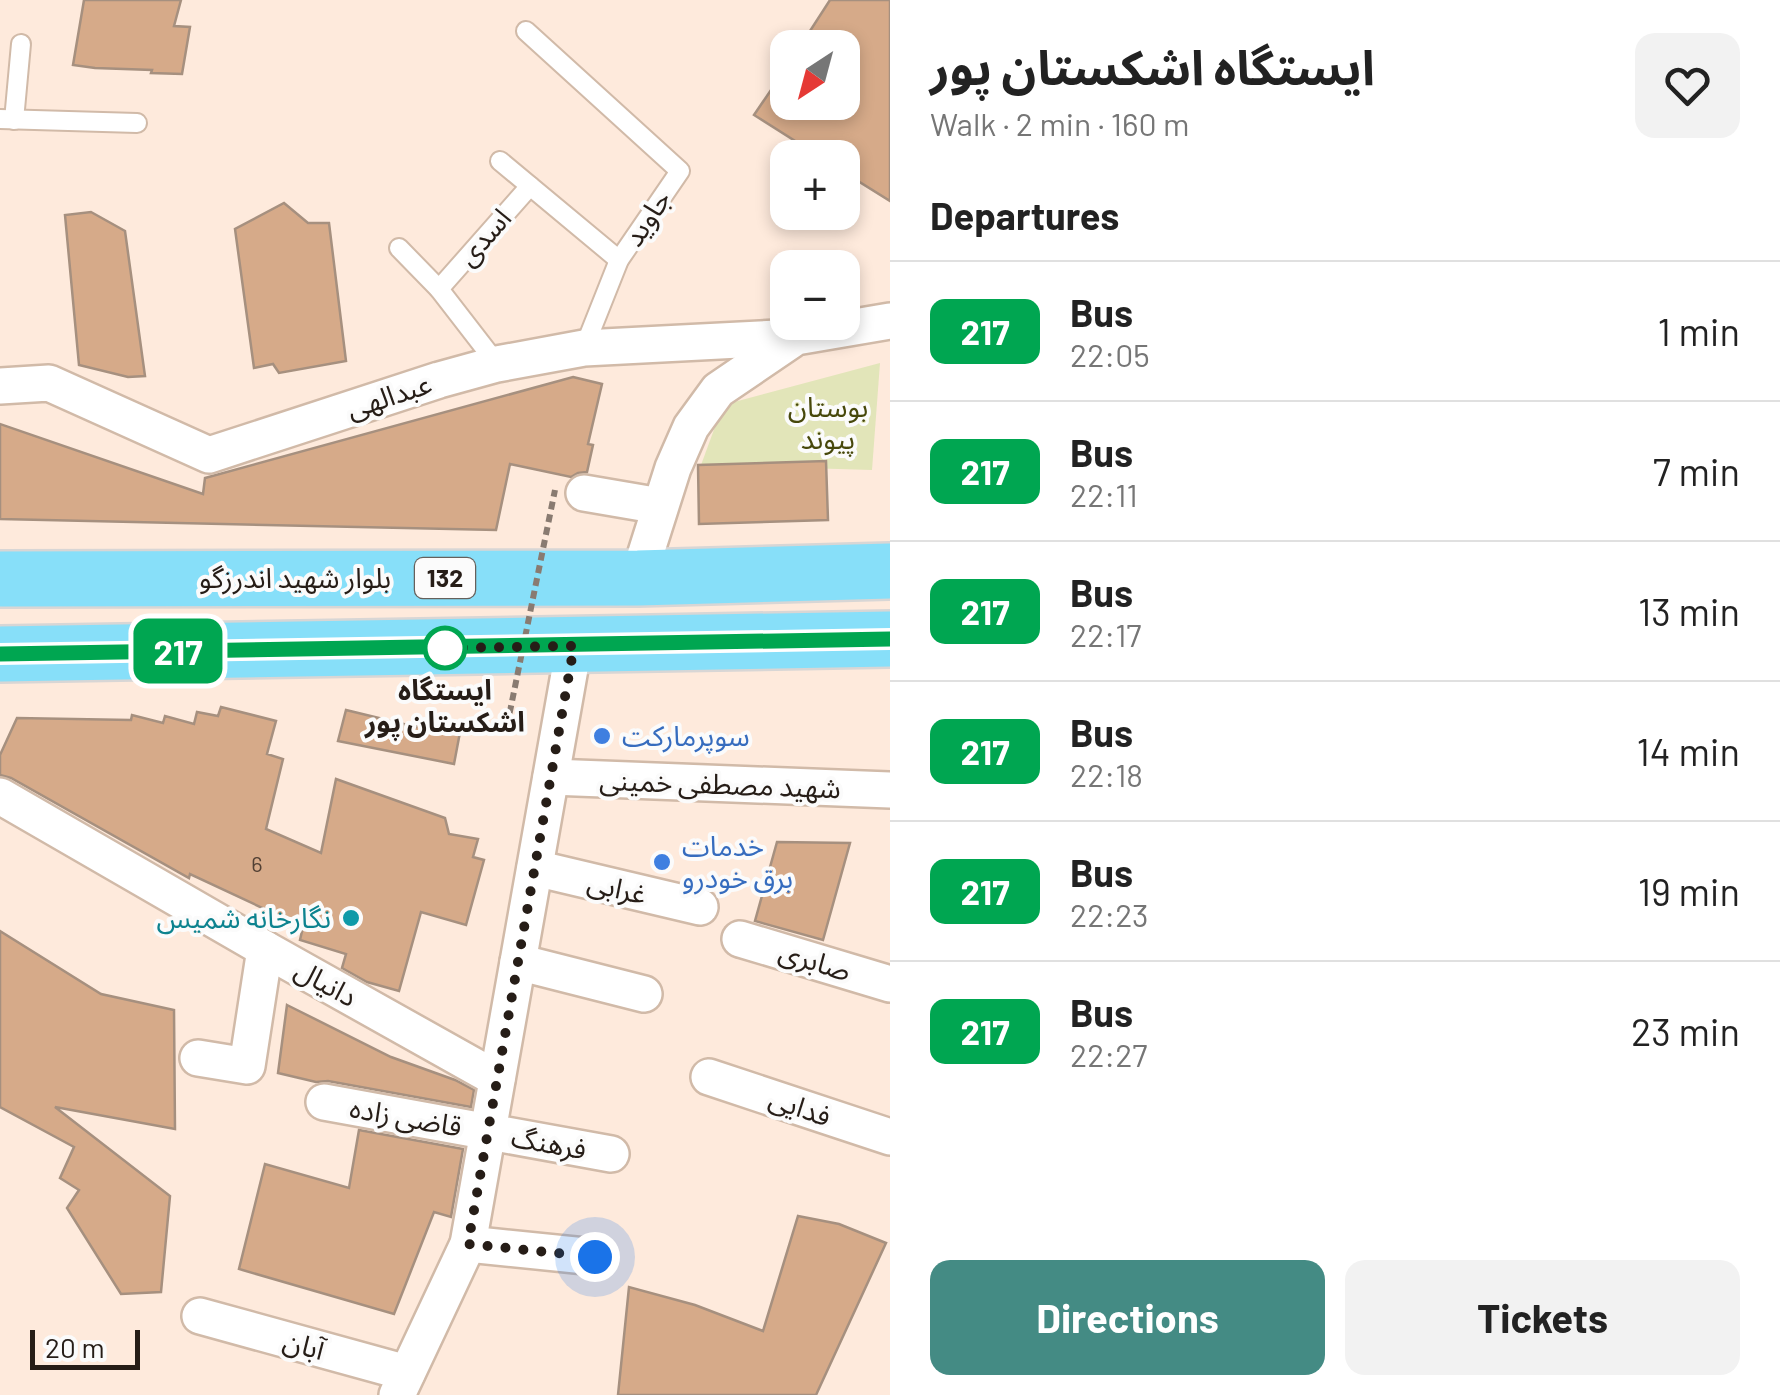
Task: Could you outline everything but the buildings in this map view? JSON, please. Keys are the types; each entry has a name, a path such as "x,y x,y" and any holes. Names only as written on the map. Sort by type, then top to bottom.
{"main road":[{"name":"بلوار شهید اندرزگو","path":"0,579 638,578 890,572"},
{"path":"0,654 881,640"}],"street":[{"name":"عبدالهی","path":"860,326 890,321"},
{"name":"عبدالهی","path":"0,386 49,382 209,455 497,364 584,348 770,338"},
{"path":"638,578 673,468 692,427 718,390 792,340"},
{"path":"570,492 660,506"},
{"path":"402,1384 468,1244 574,646"},
{"name":"شهید مصطفی خمینی","path":"551,777 890,790"},
{"name":"دانیال","path":"0,796 497,1079"},
{"name":"غرابی","path":"535,868 700,906"},
{"name":"صابری","path":"740,939 890,984"},
{"path":"198,1058 247,1066 265,949"},
{"path":"518,962 644,994"},
{"name":"فدایی","path":"709,1077 890,1137"},
{"name":"قاضی زاده","path":"324,1102 488,1132"},
{"name":"فرهنگ","path":"488,1132 611,1154"},
{"path":"468,1244 595,1257"},
{"name":"آبان","path":"200,1316 402,1384"}],"lane":[{"name":"جاوید","path":"526,31 680,171 619,260 584,348"},
{"path":"21,44 7,120 137,122"},
{"name":"اسدی","path":"500,161 619,260"},
{"name":"اسدی","path":"439,289 530,186"},
{"name":"اسدی","path":"399,248 439,289 497,364"}],"path":[{"path":"507,726 570,492"}],"green space":[{"name":"بوستان پیوند","path":"880,363 872,470 701,465 723,405"}],"bus line":[{"name":"217","path":"0,654 890,639"}],"place":[{"name":"ایستگاه اشکستان پور","path":"445,648"},
{"name":"سوپرمارکت","path":"602,736"},
{"name":"خدمات برق خودرو","path":"662,862"},
{"name":"نگارخانه شمیس","path":"351,918"}],"route":[{"path":"445,648 574,646 468,1244 595,1257"}]}
